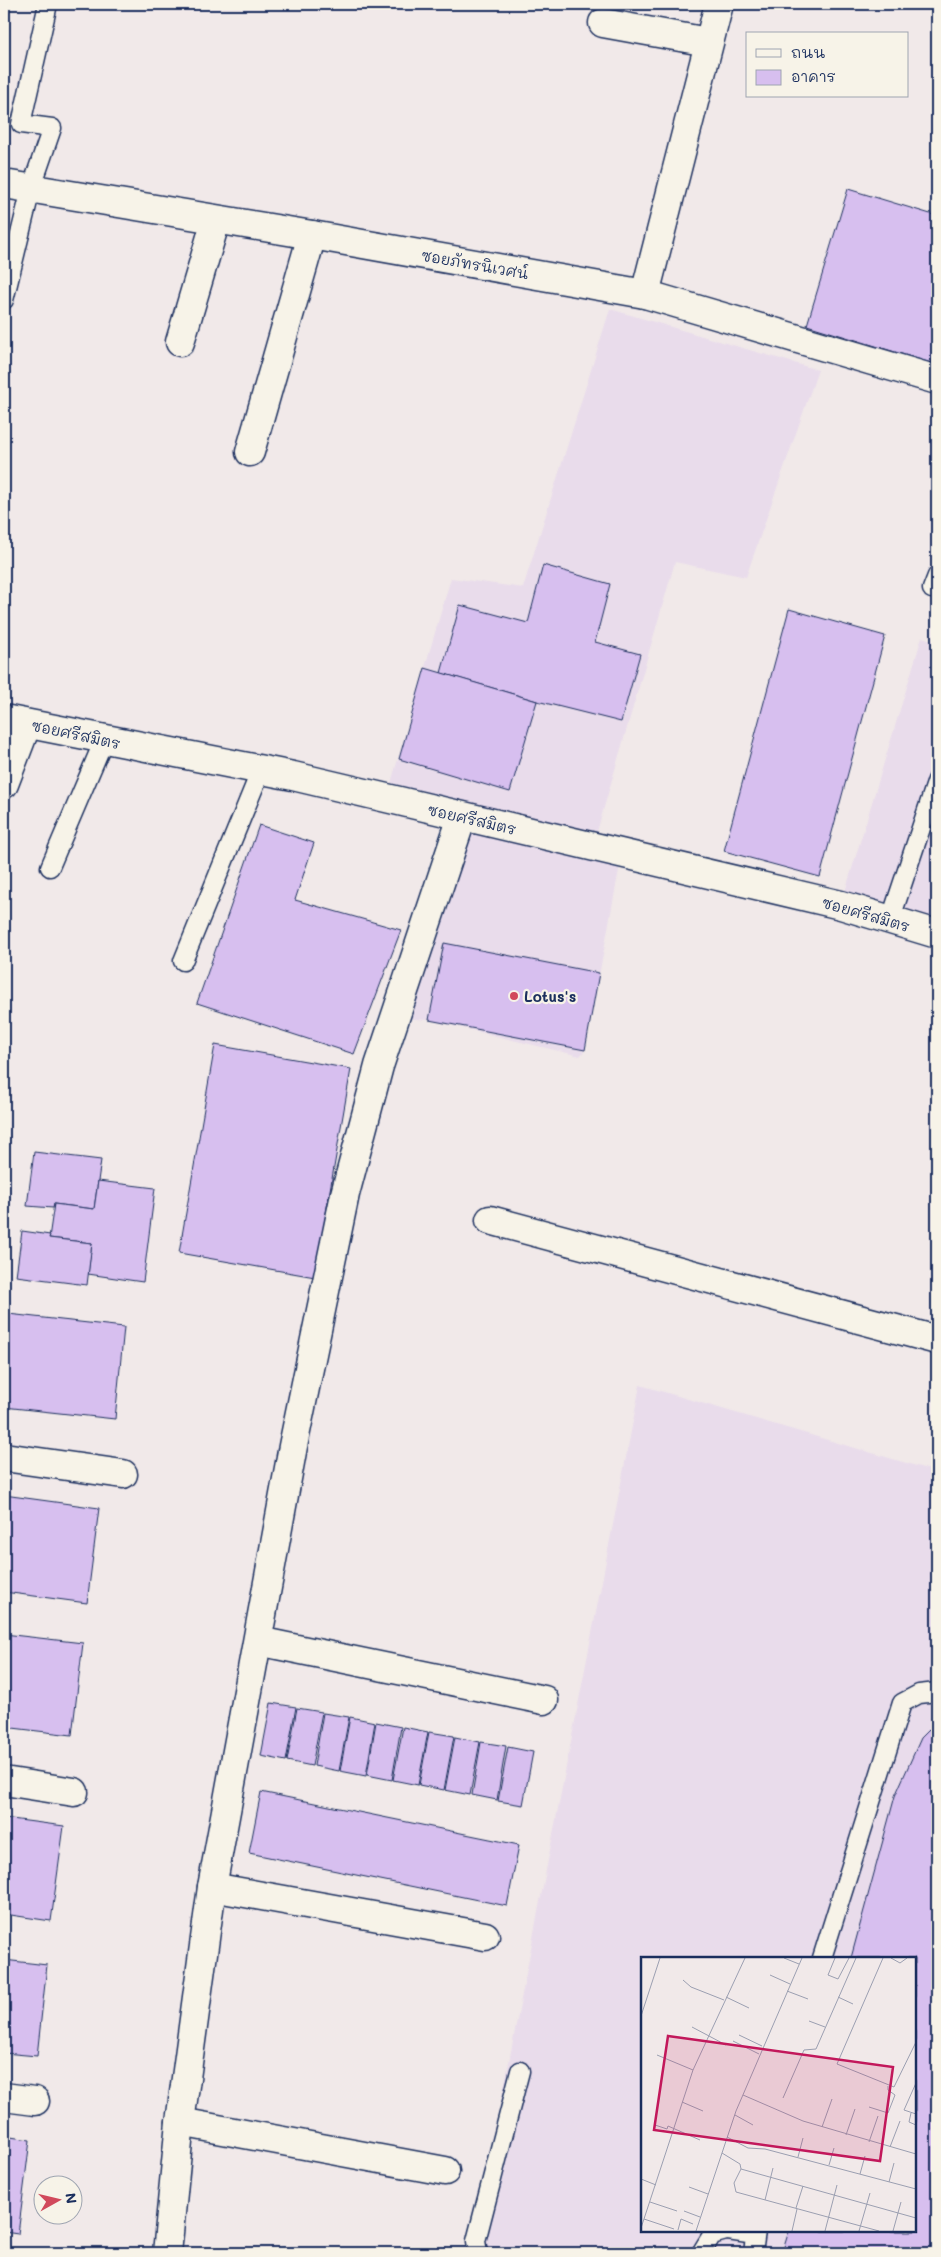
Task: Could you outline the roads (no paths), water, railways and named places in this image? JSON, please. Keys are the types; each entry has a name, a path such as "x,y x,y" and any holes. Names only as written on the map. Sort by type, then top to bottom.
{"street":[{"path":"644,294 719,4"},
{"path":"603,23 708,42"},
{"name":"ซอยภัทรนิเวศน์","path":"4,184 312,235 644,294 937,380"},
{"path":"180,342 216,220"},
{"path":"250,452 312,235"},
{"path":"4,784 15,722"},
{"name":"ซอยศรีสมิตร","path":"15,722 261,770 841,905 937,934"},
{"path":"168,2253 180,2122 212,1886 292,1446 345,1194 379,1066 462,817"},
{"path":"490,1220 937,1340"},
{"path":"4,1457 123,1474"},
{"path":"258,1641 544,1700"},
{"path":"4,1781 74,1792"},
{"path":"212,1886 485,1936"},
{"path":"4,2097 35,2101"},
{"path":"180,2122 445,2171"}],"lane":[{"path":"4,300 31,189 52,128 21,124 48,4"},
{"path":"50,867 104,740"},
{"path":"184,961 261,770"},
{"path":"890,921 937,780"},
{"path":"822,1957 902,1703 919,1694 937,1692"},
{"path":"478,2253 476,2241 520,2071"},
{"path":"701,2253 712,2235 723,2232"},
{"path":"741,2232 755,2233 752,2253"}],"place":[{"name":"Lotus's","path":"514,996"}]}
